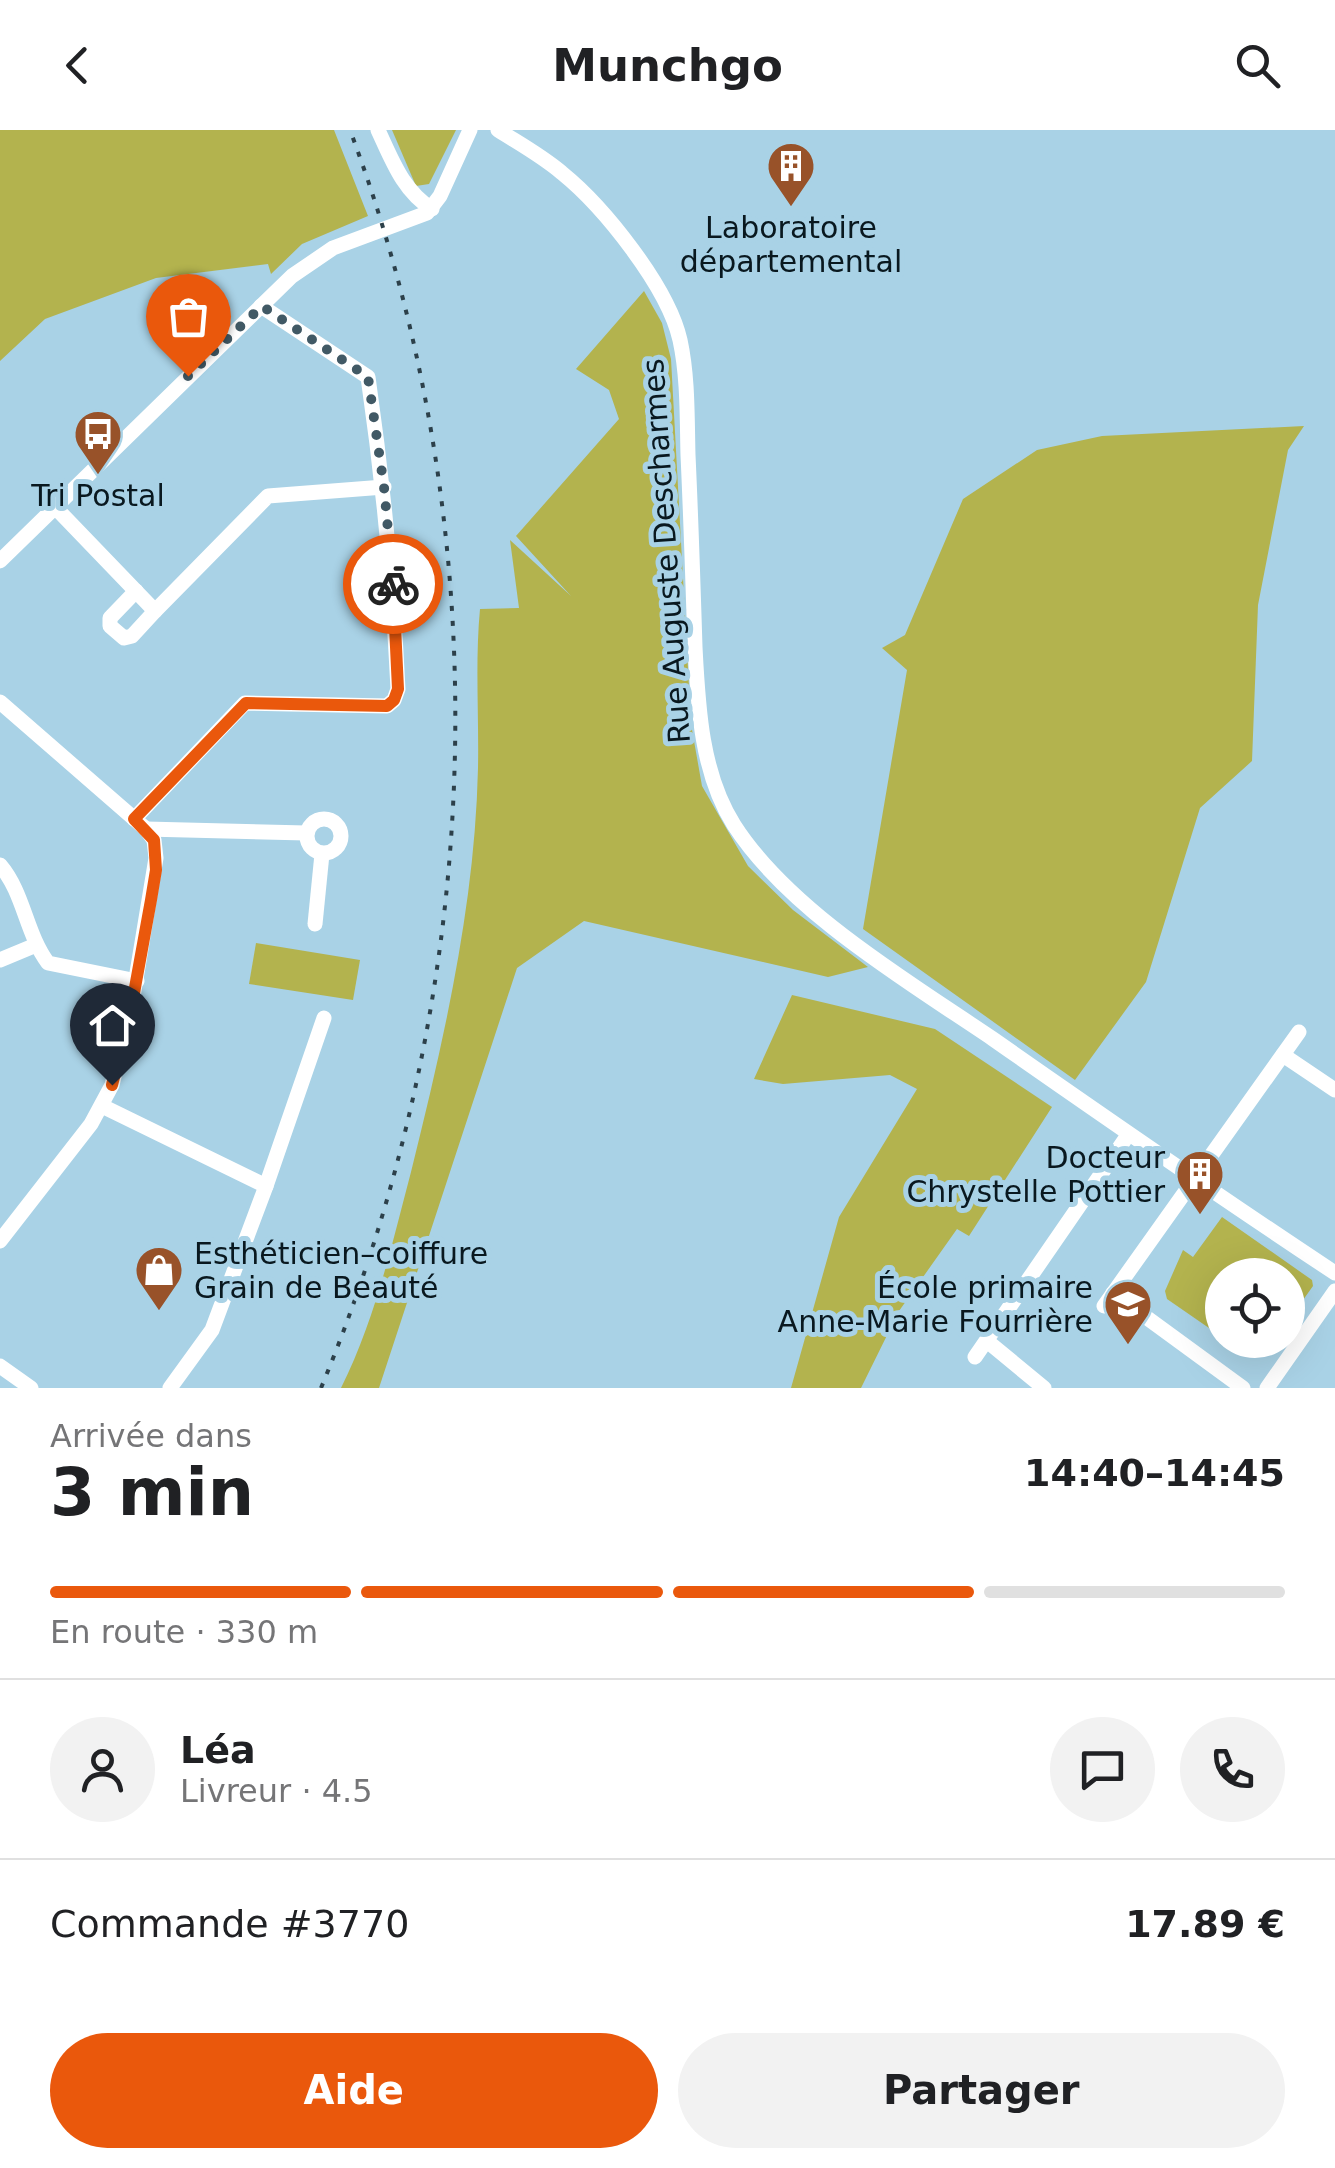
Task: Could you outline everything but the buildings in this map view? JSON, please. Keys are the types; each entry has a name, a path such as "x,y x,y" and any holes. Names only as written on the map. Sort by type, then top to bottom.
{"street":[{"path":"378,130 401,178 415,197 432,209"},
{"path":"0,561 318,256 409,222 432,209 470,130"},
{"name":"Rue Auguste Descharmes","path":"498,130 547,161 590,200 655,281 680,340 702,721 709,769 734,825 767,866 804,902 871,955 1128,1135 1335,1273"},
{"path":"140,824 246,703 387,706 398,689 384,487 368,377 262,306"},
{"path":"136,591 110,618 110,626 124,638 132,636 268,496 384,487"},
{"path":"54,506 155,611"},
{"path":"0,702 140,824 154,840 156,870 117,1071 102,1106 0,1242"},
{"path":"328,819 338,825 340,842 333,851 322,854 312,849 306,833 317,820 328,819"},
{"path":"140,824 306,833"},
{"path":"315,924 322,854"},
{"path":"0,865 10,876 36,945 48,964 136,980"},
{"path":"0,895 18,896"},
{"path":"0,960 36,945"},
{"path":"170,1388 212,1330 324,1018"},
{"path":"1243,1388 1109,1300 1299,1032"},
{"path":"1283,1055 1335,1090"},
{"path":"102,1106 266,1186"},
{"path":"975,1357 1128,1135"},
{"path":"1272,1386 1335,1291"},
{"path":"987,1341 1044,1388"},
{"path":"0,1366 31,1388"}],"shaded area":[{"path":"0,130 334,130 368,216 302,244 271,274 268,264 156,278 45,319 0,361"},
{"path":"392,130 456,130 429,184 416,186"},
{"path":"644,291 662,323 671,359 691,724 702,786 748,866 793,910 868,967 828,977 584,921 517,968 379,1388 341,1388 364,1336 389,1254 456,972 476,819 480,609 519,608 510,540 571,596 516,536 619,419 609,390 576,369"},
{"path":"1304,426 1288,450 1258,605 1252,761 1200,808 1146,982 1075,1080 863,929 907,670 882,648 905,635 963,499 1037,450 1102,436"},
{"path":"256,943 360,960 353,1000 249,984"},
{"path":"792,995 935,1029 1052,1107 969,1236 957,1229 899,1311 861,1388 791,1388 839,1217 917,1089 890,1075 783,1084 754,1079"},
{"path":"1222,1217 1281,1258 1205,1258 1205,1325 1167,1299 1165,1291 1183,1250 1193,1257"},
{"path":"1305,1275 1313,1286 1305,1297"}],"railway":[{"path":"321,1388 376,1236 417,1080 443,921 455,762 451,601 433,442 399,285 350,130"}],"way so far":[{"path":"188,376 262,306 368,377 393,584"}],"place":[{"name":"Laboratoire départemental","path":"791,208"},
{"name":"Tri Postal","path":"98,476"},
{"name":"Docteur Chrystelle Pottier","path":"1200,1216"},
{"name":"Esthéticien–coiffure Grain de Beauté","path":"159,1312"},
{"name":"École primaire Anne-Marie Fourrière","path":"1128,1346"}],"route":[{"path":"112,1085 132,1004 156,870 154,840 134,819 246,703 387,706 394,700 398,689 393,584"}]}
